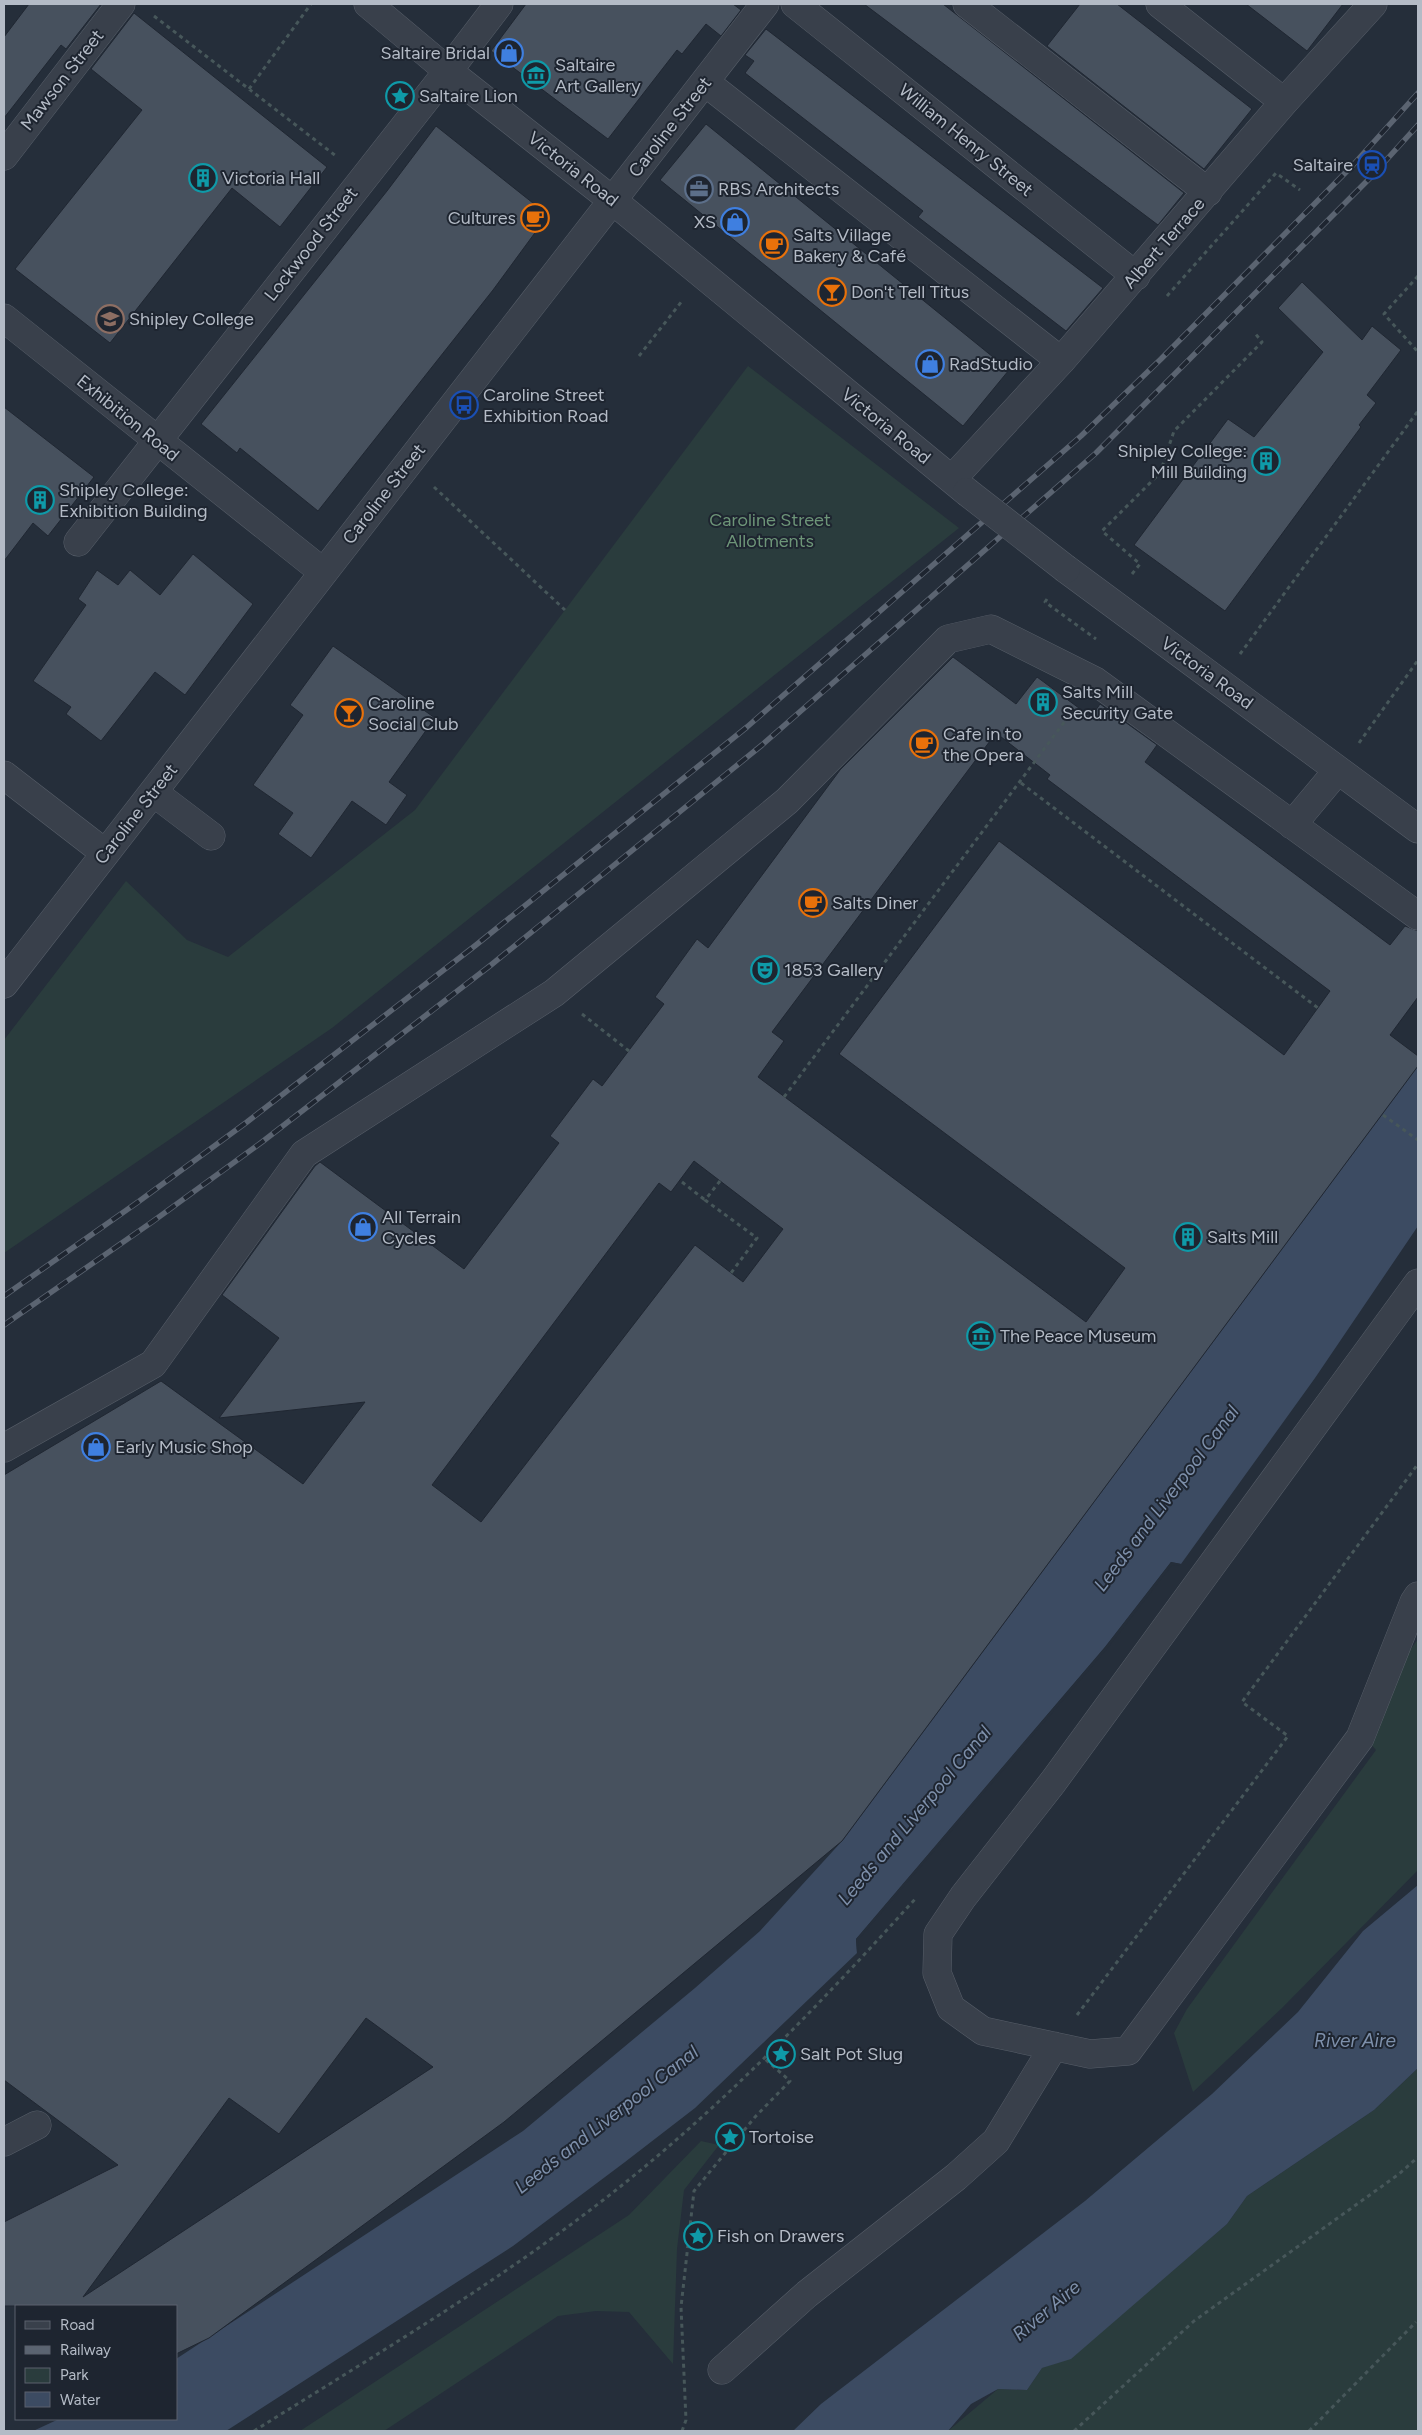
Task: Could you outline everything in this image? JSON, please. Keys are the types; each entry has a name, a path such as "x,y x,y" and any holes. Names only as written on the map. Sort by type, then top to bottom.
{"street":[{"name":"Victoria Road","path":"368,4 448,71 703,274 959,486 1066,570 1418,829"},
{"name":"Lockwood Street","path":"78,542 499,4"},
{"name":"Caroline Street","path":"4,983 765,4"},
{"name":"William Henry Street","path":"795,4 1136,276"},
{"path":"967,4 1208,192"},
{"path":"1160,4 1284,102"},
{"name":"Mawson Street","path":"4,156 134,7"},
{"name":"Albert Terrace","path":"959,486 1061,361 1136,276 1365,7"},
{"path":"705,82 1061,361"},
{"name":"Exhibition Road","path":"4,318 323,572"},
{"path":"4,1448 153,1364 304,1154 554,992 787,801 948,639 991,628 1095,682 1418,916"},
{"path":"1292,825 1338,770"},
{"path":"4,775 106,853"},
{"path":"152,792 211,836"},
{"path":"1418,1283 1396,1311 1285,1468 1052,1782 963,1897 938,1934 937,1973 952,2008 983,2031 1090,2054 1128,2051 1360,1738 1418,1596"},
{"path":"722,2370 808,2294 956,2177 996,2141 1054,2046"},
{"path":"4,2142 36,2125"}],"path":[{"path":"249,89 311,4"},
{"path":"134,7 249,89 364,177"},
{"path":"639,356 703,274"},
{"path":"1418,276 1384,314 1418,352"},
{"path":"1109,601 1140,564 1102,531 1160,473 1174,431 1262,342 1254,332"},
{"path":"1219,682 1418,411"},
{"path":"408,462 565,610"},
{"path":"1045,602 1094,638"},
{"path":"1338,770 1418,660"},
{"path":"784,1097 1095,682"},
{"path":"1020,783 1318,1008"},
{"path":"554,992 629,1051"},
{"path":"1382,1115 1418,1140"},
{"path":"682,1182 758,1238 731,1273"},
{"path":"705,1200 720,1182"},
{"path":"1054,2046 1288,1736 1242,1702 1418,1464"},
{"path":"254,2431 427,2323 539,2248 648,2164 765,2059 888,1929"},
{"path":"682,2431 686,2420 681,2307 694,2191 755,2117 790,2081 765,2059"},
{"path":"1074,2431 1194,2321 1399,2174 1418,2156"},
{"path":"1310,2431 1416,2322"}],"green space":[{"name":"Caroline Street Allotments","path":"748,366 959,528 332,1028 4,1253 4,1040 126,881 187,940 228,957 415,810"},
{"path":"1418,1639 1418,1870 1282,2008 1193,2092 1174,2033 1187,2009 1376,1750 1364,1736 1386,1683"},
{"path":"1418,2068 1418,2431 948,2431 998,2389 1027,2390 1042,2368 1071,2358 1227,2224 1247,2196 1374,2110"},
{"path":"701,2141 719,2145 684,2190 677,2249 673,2364 629,2312 596,2311 558,2316 384,2431 300,2431 629,2215"}],"water":[{"name":"Leeds and Liverpool Canal","path":"1418,1066 1418,1226 1315,1378 1181,1564 1171,1562 1105,1647 856,1939 857,1953 695,2108 625,2162 513,2246 226,2431 33,2431 57,2420 178,2420 178,2358 523,2131 695,1988 760,1931 843,1840"},
{"name":"River Aire","path":"1418,1885 1418,2068 1374,2110 1247,2196 1227,2224 1071,2359 1042,2368 1027,2390 998,2389 971,2404 948,2431 793,2431 821,2404 1085,2201 1212,2094 1298,2012 1363,1931"}],"pier":[{"path":"1171,1562 1181,1564 1179,1566 1172,1565 1107,1649 858,1940 859,1950 857,1953 856,1939 1105,1647"}],"building":[{"path":"29,4 101,4 66,49 61,45 4,118 4,37"},
{"path":"526,4 733,4 741,10 721,36 706,24 682,54 677,50 608,139 491,51"},
{"path":"864,4 943,4 1184,193 1158,225"},
{"path":"1080,4 1117,4 1252,109 1204,169 1047,46"},
{"path":"1246,4 1343,4 1307,51"},
{"name":"Victoria Hall","path":"134,13 327,167 280,227 232,188 110,343 15,269 142,110 91,69"},
{"path":"766,29 1103,288 1066,331 918,217 923,211 745,73 754,61 745,55"},
{"path":"706,124 1009,370 963,426 660,180"},
{"path":"436,126 548,215 493,290 318,511 240,448 237,453 201,424 387,191"},
{"name":"Shipley College: Mill Building","path":"1302,282 1362,340 1372,326 1401,350 1367,395 1376,403 1359,425 1361,427 1225,611 1134,545 1228,419 1254,437 1323,352 1278,308"},
{"name":"Shipley College: Exhibition Building","path":"4,407 94,477 48,536 33,523 4,561"},
{"path":"193,554 253,604 185,695 155,672 101,741 66,714 71,707 33,681 86,605 78,599 97,570 118,585 130,570 160,595"},
{"path":"333,646 435,718 389,782 407,795 386,825 352,801 311,858 278,834 293,813 253,785 303,715 290,705"},
{"path":"953,657 1016,704 1037,677 1091,717 1100,704 1157,745 1145,762 1390,945 1405,926 1418,931 1418,997 1390,1035 1418,1056 1418,1066 842,1841 504,2122 209,2338 178,2353 178,2305 4,2306 4,2222 118,2165 4,2080 4,1475 161,1381 303,1484 365,1402 219,1418 279,1338 222,1295 315,1166 320,1162 464,1269 559,1143 550,1136 593,1079 602,1086 664,1004 655,997 697,939 708,948 840,770","holes":["996,733 1050,775 1047,779 1330,991 1284,1055 999,841 839,1054 1125,1268 1086,1322 758,1077 784,1041 772,1032","694,1161 783,1229 743,1282 695,1245 481,1522 432,1485 659,1183 671,1192","366,2018 433,2067 83,2297 229,2098 279,2134"]}],"railway":[{"path":"4,1296 138,1202 247,1122 476,945 747,727 1081,436 1161,359 1353,165 1418,93"},
{"path":"4,1325 152,1222 262,1142 491,965 762,745 1096,453 1370,178 1418,125"}],"place":[{"name":"Saltaire Bridal","path":"509,53"},
{"name":"Saltaire Art Gallery","path":"536,75"},
{"name":"Saltaire Lion","path":"400,96"},
{"name":"Saltaire","path":"1372,165"},
{"name":"Victoria Hall","path":"203,178"},
{"name":"RBS Architects","path":"699,189"},
{"name":"Cultures","path":"535,218"},
{"name":"XS","path":"735,222"},
{"name":"Salts Village Bakery & Café","path":"774,245"},
{"name":"Don't Tell Titus","path":"832,292"},
{"name":"Shipley College","path":"110,319"},
{"name":"RadStudio","path":"930,364"},
{"name":"Caroline Street Exhibition Road","path":"464,405"},
{"name":"Shipley College: Mill Building","path":"1266,461"},
{"name":"Shipley College: Exhibition Building","path":"40,500"},
{"name":"Salts Mill Security Gate","path":"1043,702"},
{"name":"Caroline Social Club","path":"349,713"},
{"name":"Cafe in to the Opera","path":"924,744"},
{"name":"Salts Diner","path":"813,903"},
{"name":"1853 Gallery","path":"765,970"},
{"name":"All Terrain Cycles","path":"363,1227"},
{"name":"Salts Mill","path":"1188,1237"},
{"name":"The Peace Museum","path":"981,1336"},
{"name":"Early Music Shop","path":"96,1447"},
{"name":"Salt Pot Slug","path":"781,2054"},
{"name":"Tortoise","path":"730,2137"},
{"name":"Fish on Drawers","path":"698,2236"}]}
